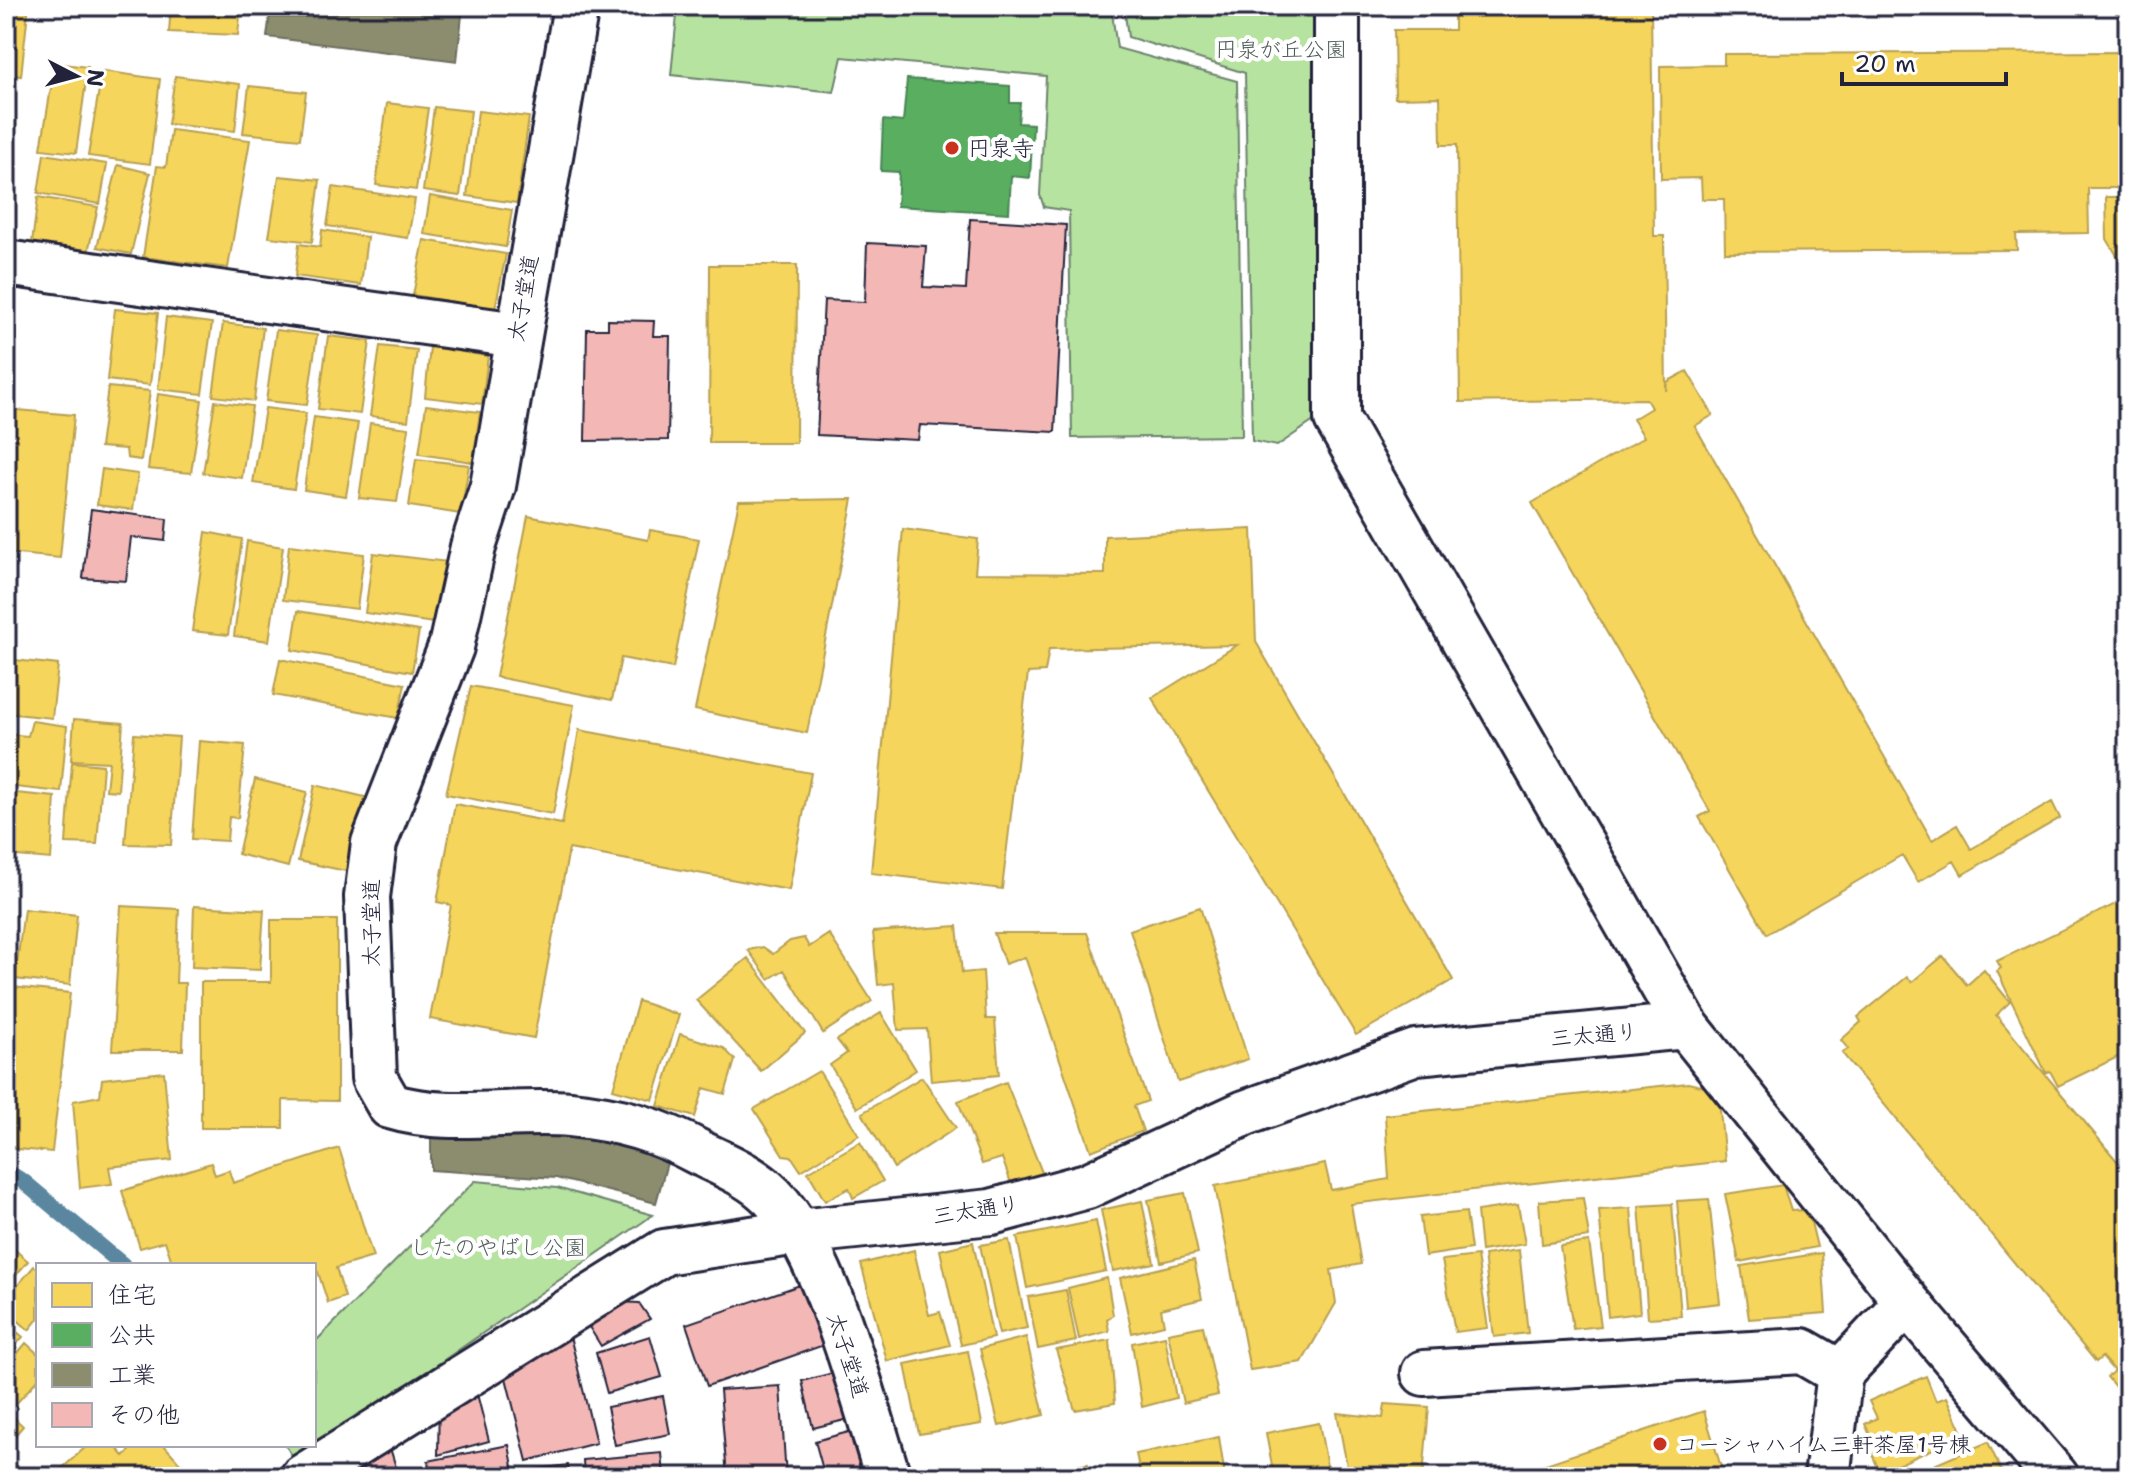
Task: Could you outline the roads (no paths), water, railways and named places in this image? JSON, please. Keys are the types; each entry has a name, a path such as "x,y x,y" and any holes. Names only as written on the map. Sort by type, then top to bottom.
{"street":[{"name":"太子堂道","path":"576,6 493,486 473,547 451,647 374,843 367,897 374,1078 390,1106 419,1115 566,1114 604,1118 659,1131 766,1190 798,1232 829,1297 888,1477"},
{"path":"1337,6 1337,419 1686,1026 1907,1302 2056,1477"},
{"path":"6,263 517,335"},
{"name":"三太通り","path":"303,1477 646,1260 684,1247 991,1212 1087,1186 1245,1113 1416,1052 1686,1026"},
{"path":"1827,1477 1840,1373 1907,1302"},
{"path":"1424,1373 1802,1351 1840,1373"}],"waterway":[{"path":"6,1171 24,1182 121,1263"}],"place":[{"name":"円泉寺","path":"952,148"},
{"name":"コーシャハイム三軒茶屋1号棟","path":"1660,1444"}],"park label":[{"name":"円泉が丘公園","path":"1281,49"},
{"name":"したのやばし公園","path":"498,1247"}]}
